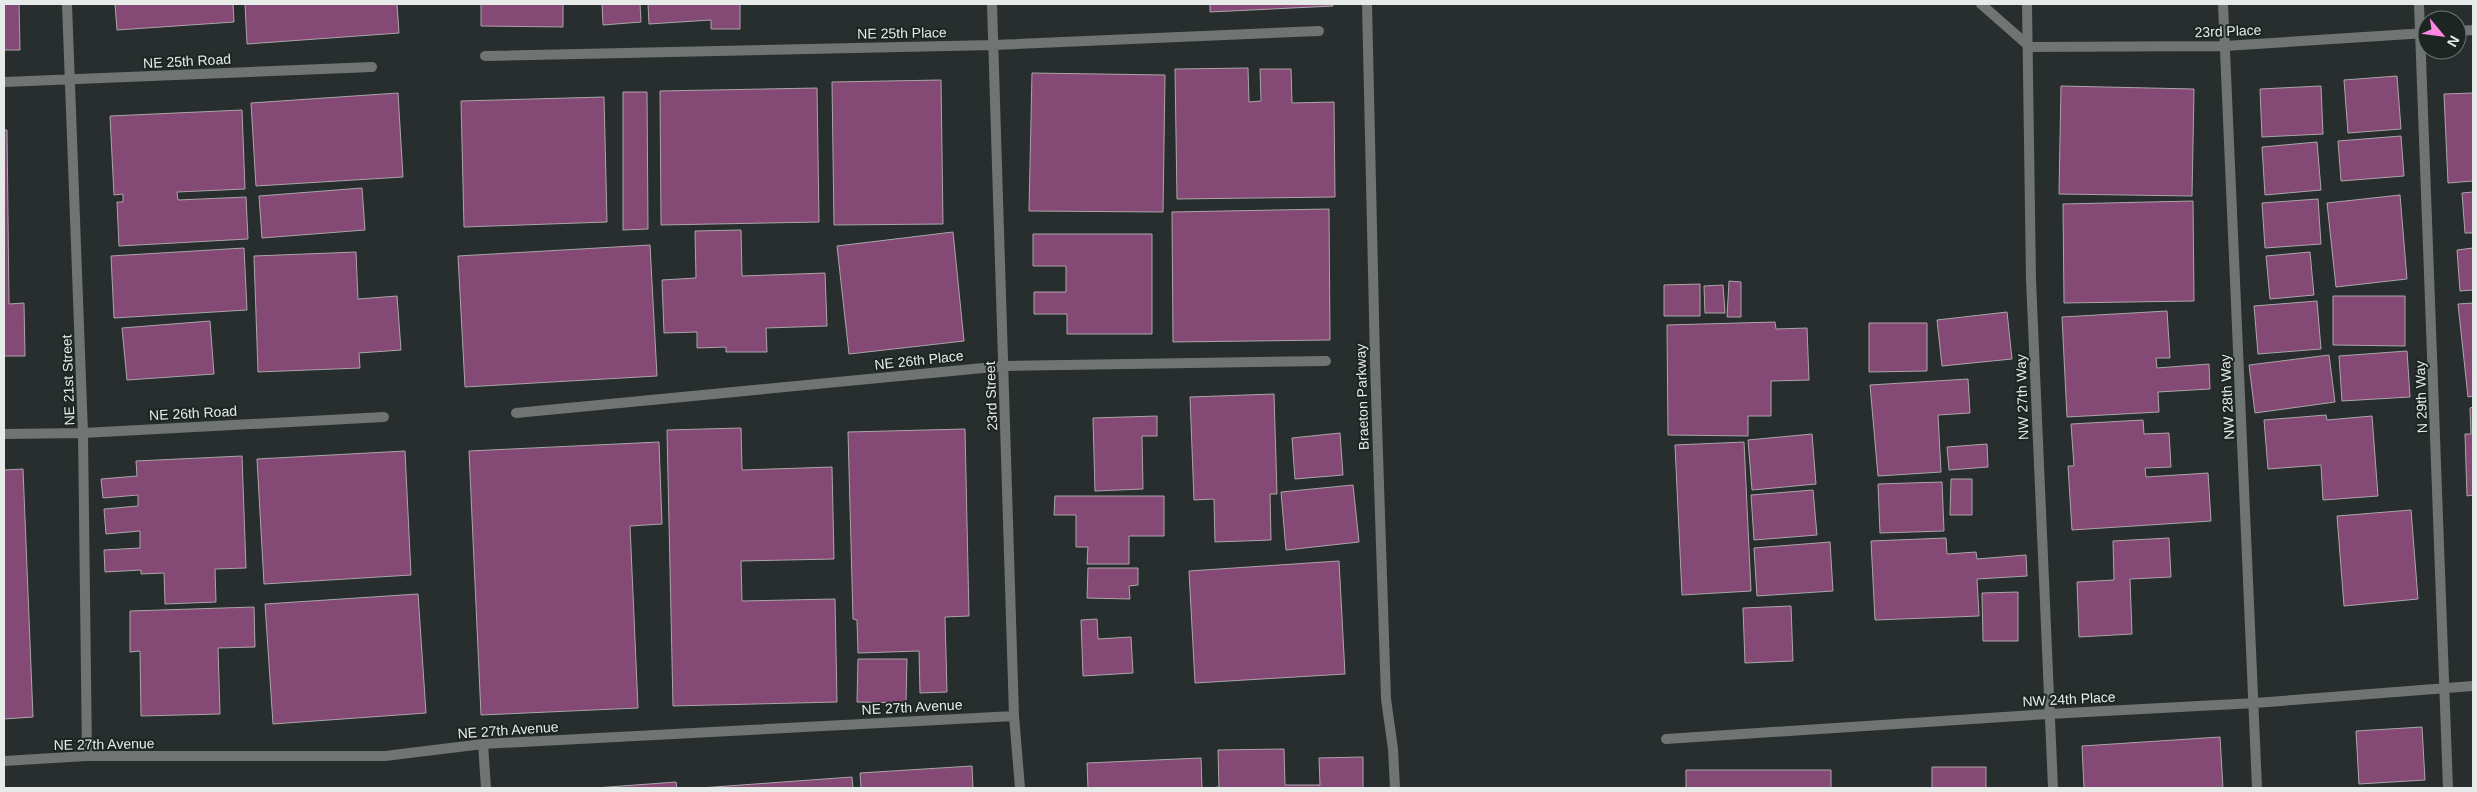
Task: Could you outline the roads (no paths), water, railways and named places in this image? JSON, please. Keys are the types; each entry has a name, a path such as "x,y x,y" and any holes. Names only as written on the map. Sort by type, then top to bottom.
{"street":[{"name":"NE 21st Street","path":"67,4 83,433 87,756"},
{"name":"23rd Street","path":"992,4 1014,716 1020,788"},
{"name":"Braeton Parkway","path":"1367,4 1375,361 1386,689 1396,788"},
{"path":"1981,4 2030,47"},
{"name":"NW 27th Way","path":"2027,4 2030,47 2031,280 2053,788"},
{"name":"NW 28th Way","path":"2223,4 2255,703 2257,788"},
{"name":"NE 25th Place","path":"485,56 994,45 1320,31"},
{"name":"23rd Place","path":"2030,47 2225,46 2417,33"},
{"name":"N 29th Way","path":"2425,60 2448,788"},
{"name":"NE 25th Road","path":"4,82 372,66"},
{"name":"NE 26th Place","path":"516,413 1004,366 1326,361"},
{"name":"NE 26th Road","path":"4,434 83,433 384,417"},
{"name":"NW 24th Place","path":"1666,739 2049,714 2255,703 2473,686"},
{"name":"NE 27th Avenue","path":"4,761 87,756 385,756 483,744 1014,716"},
{"path":"483,744 486,788"}]}
